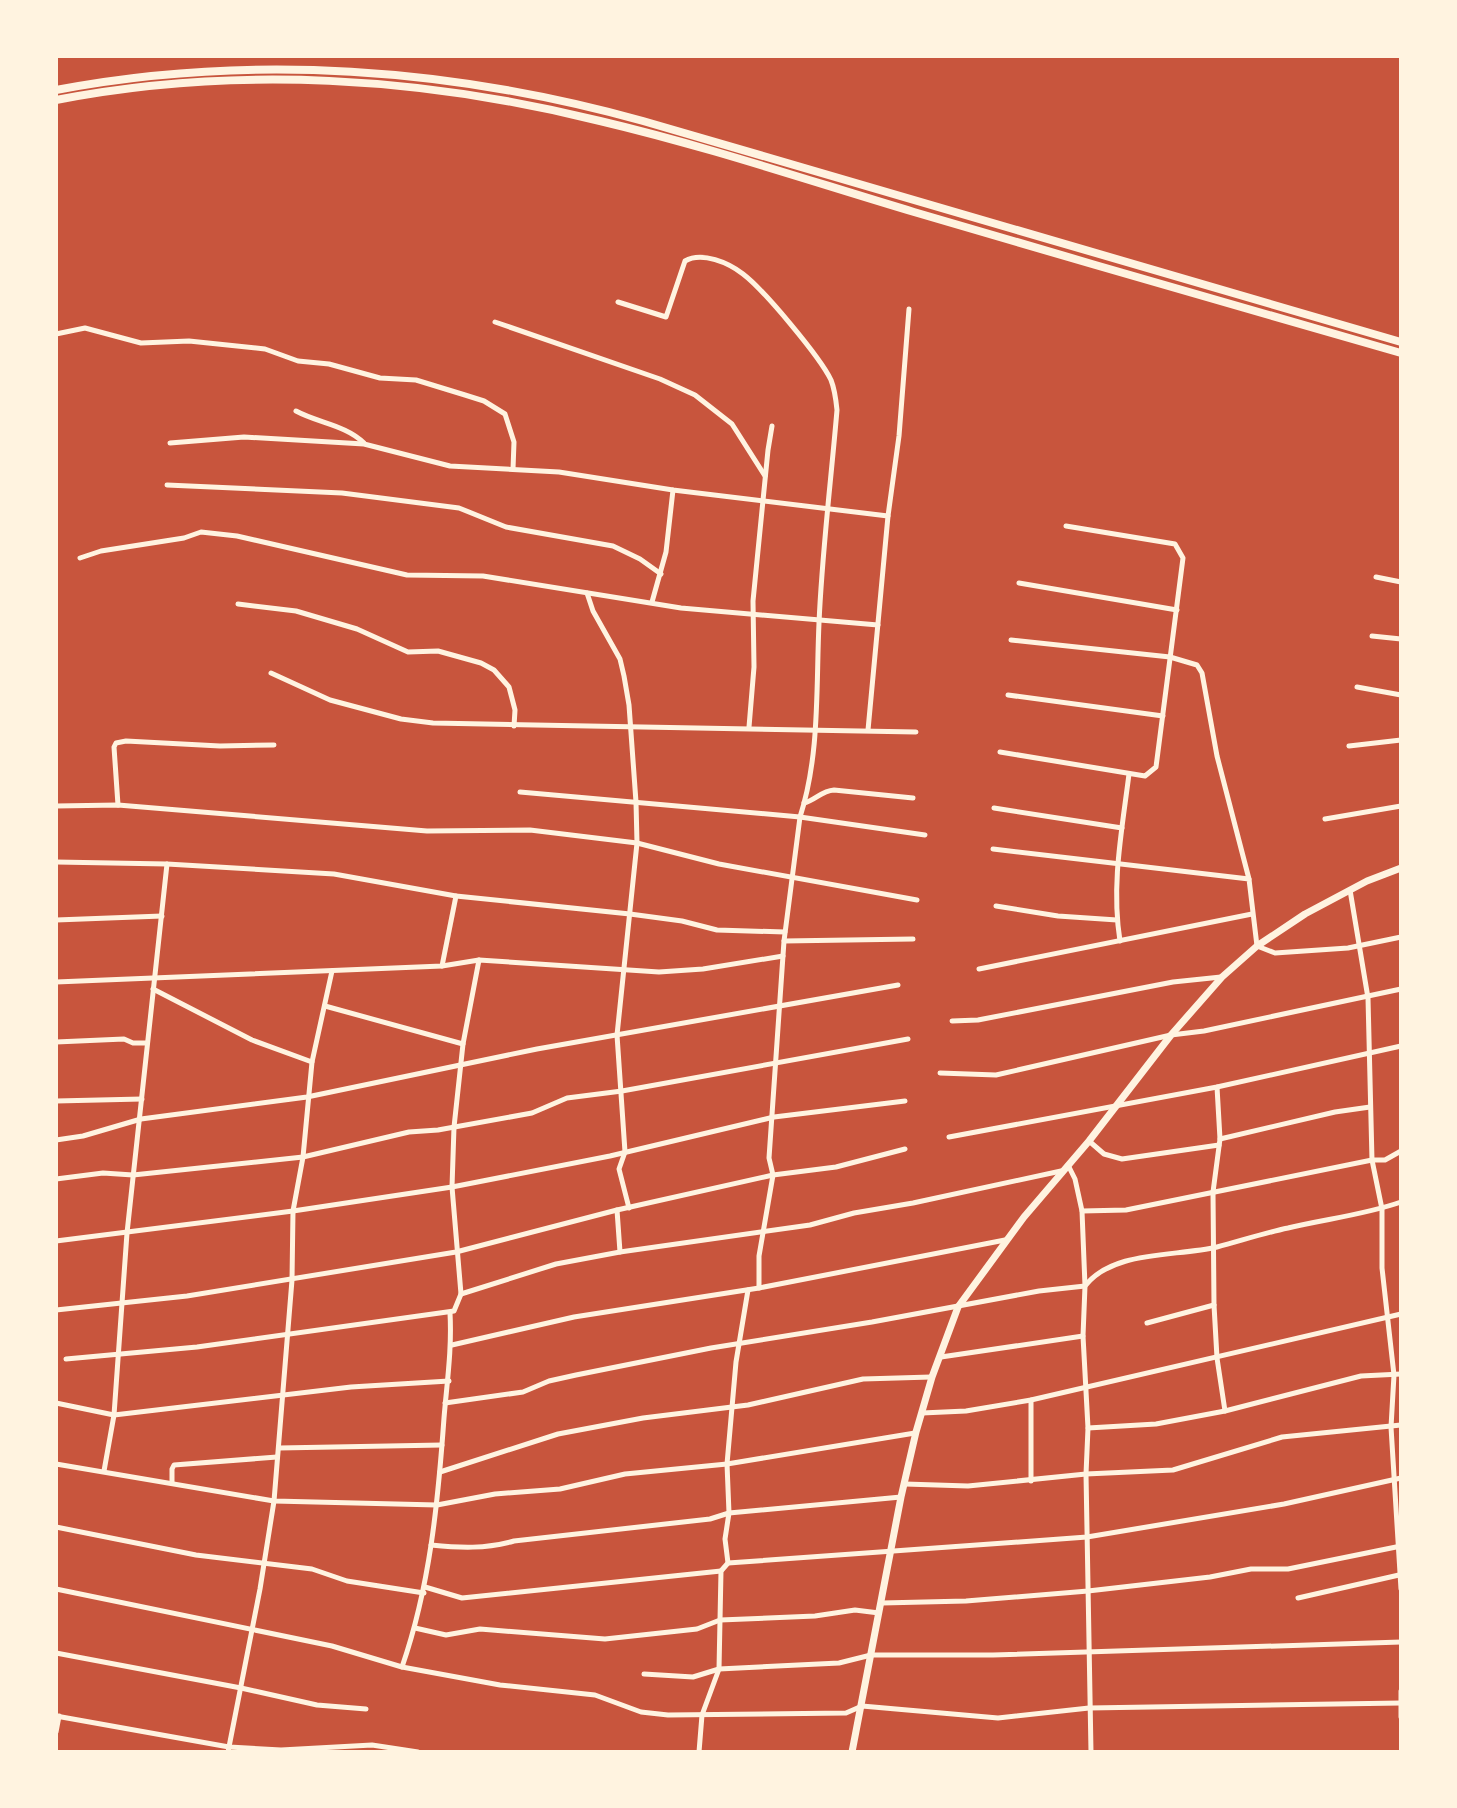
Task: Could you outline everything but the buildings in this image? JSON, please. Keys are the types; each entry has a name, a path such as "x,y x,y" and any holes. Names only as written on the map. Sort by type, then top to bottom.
{"highway":[{"path":"56,90 188,72 274,69 386,75 492,87 602,109 1401,342"},
{"path":"56,100 192,83 305,80 414,87 515,103 640,131 1401,353"}],"main road":[{"path":"852,1752 916,1432 958,1307 1005,1240 1089,1141 1171,1035 1222,977 1257,946 1305,914 1350,889 1401,868"}],"street":[{"path":"618,302 666,317 683,263 694,257 728,265 753,282 803,341 831,380 837,410 819,621 816,729 800,817 784,941 769,1158 773,1175 763,1231 759,1288"},
{"path":"868,730 888,516 898,449 909,309"},
{"path":"495,322 648,374 695,395 732,424 765,476"},
{"path":"56,334 85,328 141,343 189,341 265,349 298,361 329,364 380,378 416,380 484,401 505,414 514,442 513,469"},
{"path":"296,411 357,436 364,444"},
{"path":"749,727 754,667 753,613 772,426"},
{"path":"170,443 244,437 364,444 450,466 559,472 762,502 888,516"},
{"path":"167,485 342,493 459,508 506,527 613,546 661,574"},
{"path":"652,602 661,574 673,490"},
{"path":"1000,752 1145,776 1156,767 1183,558 1181,550 1175,544 1066,526"},
{"path":"80,558 101,551 184,538 201,532 237,536 407,575 483,576 681,608 878,625"},
{"path":"1376,577 1401,582"},
{"path":"1019,583 1177,610"},
{"path":"587,593 593,611 620,659 628,690 636,802 637,843 617,1035 625,1152 619,1169 629,1208"},
{"path":"238,604 296,611 357,629 408,652 438,651 481,663 494,670 509,687 515,710 514,726"},
{"path":"1372,636 1401,639"},
{"path":"1011,640 1170,657 1197,665 1202,673 1217,756 1249,879 1257,946 1275,953 1361,946 1401,937"},
{"path":"271,673 330,700 401,719 433,723 916,732"},
{"path":"1357,687 1401,695"},
{"path":"1008,695 1163,716"},
{"path":"1349,746 1401,740"},
{"path":"118,805 114,747 120,741 220,746 274,745"},
{"path":"1120,941 1117,864 1129,774"},
{"path":"804,803 814,801 825,791 834,790 913,798"},
{"path":"520,792 800,817 925,835"},
{"path":"56,806 118,805 427,831 530,830 637,843 719,864 917,900"},
{"path":"1325,819 1401,806"},
{"path":"994,808 1122,828"},
{"path":"993,849 1249,879"},
{"path":"56,862 167,864 334,874 456,896 630,914 682,921 717,930 785,932"},
{"path":"104,1471 114,1415 127,1233 167,864"},
{"path":"1350,889 1368,998 1372,1160 1382,1209 1382,1268 1394,1375 1391,1427 1397,1478 1401,1589"},
{"path":"442,966 456,896"},
{"path":"996,906 1058,916 1117,920"},
{"path":"979,969 1252,914"},
{"path":"56,920 162,916"},
{"path":"784,941 913,939"},
{"path":"56,982 442,966 479,960 659,972 703,969 783,956"},
{"path":"66,1359 288,1336 450,1313 461,1294 452,1187 454,1127 463,1044 479,960"},
{"path":"229,1750 274,1501 292,1280 293,1211 303,1157 312,1062 332,971"},
{"path":"952,1021 978,1020 1173,982 1222,977"},
{"path":"56,1140 83,1136 141,1119 307,1097 617,1035 898,985"},
{"path":"153,989 252,1040 312,1062"},
{"path":"940,1073 996,1075 1171,1035 1204,1031 1401,989"},
{"path":"325,1006 463,1044"},
{"path":"56,1042 124,1039 147,1043"},
{"path":"56,1179 103,1173 133,1175 303,1157 409,1132 540,1111 567,1098 622,1091 908,1039"},
{"path":"949,1137 1217,1087 1401,1046"},
{"path":"1217,1087 1219,1142 1213,1192 1214,1305 1217,1358 1225,1411"},
{"path":"56,1101 142,1099"},
{"path":"56,1241 452,1187 625,1152 774,1117 905,1101"},
{"path":"1089,1141 1095,1149 1111,1158 1122,1159 1219,1142 1344,1110 1370,1107"},
{"path":"56,1310 187,1296 456,1252 617,1210 773,1175 836,1167 905,1149"},
{"path":"1082,1211 1126,1210 1372,1160 1385,1160 1401,1151"},
{"path":"461,1294 556,1264 810,1225 1064,1168 1075,1179 1082,1211 1091,1752"},
{"path":"445,1403 523,1392 549,1381 738,1344 1039,1291 1085,1286 1095,1274 1129,1261 1214,1248 1401,1202"},
{"path":"617,1210 620,1252"},
{"path":"452,1345 574,1317 748,1290 1005,1240"},
{"path":"728,1563 725,1539 729,1513 727,1464 738,1344 748,1290"},
{"path":"1147,1323 1214,1305"},
{"path":"402,1667 425,1590 437,1505 452,1345 450,1313"},
{"path":"922,1413 966,1411 1031,1400 1401,1314"},
{"path":"941,1357 1083,1336"},
{"path":"1088,1428 1156,1424 1225,1411 1361,1376 1401,1374"},
{"path":"440,1472 558,1434 643,1418 733,1407 863,1379 932,1377"},
{"path":"56,1403 114,1415 283,1394 449,1381"},
{"path":"1031,1400 1031,1481"},
{"path":"905,1484 968,1486 1086,1474 1173,1470 1282,1437 1401,1425"},
{"path":"56,1464 274,1501 437,1505 495,1494 560,1489 625,1474 727,1464 916,1432"},
{"path":"279,1448 442,1445"},
{"path":"172,1483 174,1465 277,1457"},
{"path":"699,1752 702,1715 719,1669 721,1571 728,1563 1087,1537 1284,1504 1397,1478"},
{"path":"431,1545 494,1546 514,1541 710,1519 729,1513 901,1497"},
{"path":"56,1527 196,1555 264,1561 312,1569 347,1581 425,1590 462,1598 721,1571"},
{"path":"882,1603 966,1601 1088,1591 1210,1577 1251,1569 1288,1569 1400,1546"},
{"path":"1298,1598 1400,1575"},
{"path":"56,1589 332,1646 402,1667 500,1685 595,1695 641,1712 702,1715 846,1713 862,1706 998,1718 1089,1708 1401,1703"},
{"path":"415,1628 446,1635 480,1629 605,1639 697,1629 720,1620 815,1616 855,1610 880,1613"},
{"path":"644,1674 693,1677 719,1669 839,1663 871,1655 916,1657 1401,1642"},
{"path":"56,1653 317,1705 366,1709"},
{"path":"1401,1691 1401,1717"},
{"path":"56,1732 58,1716 229,1750 372,1745 418,1752"}]}
